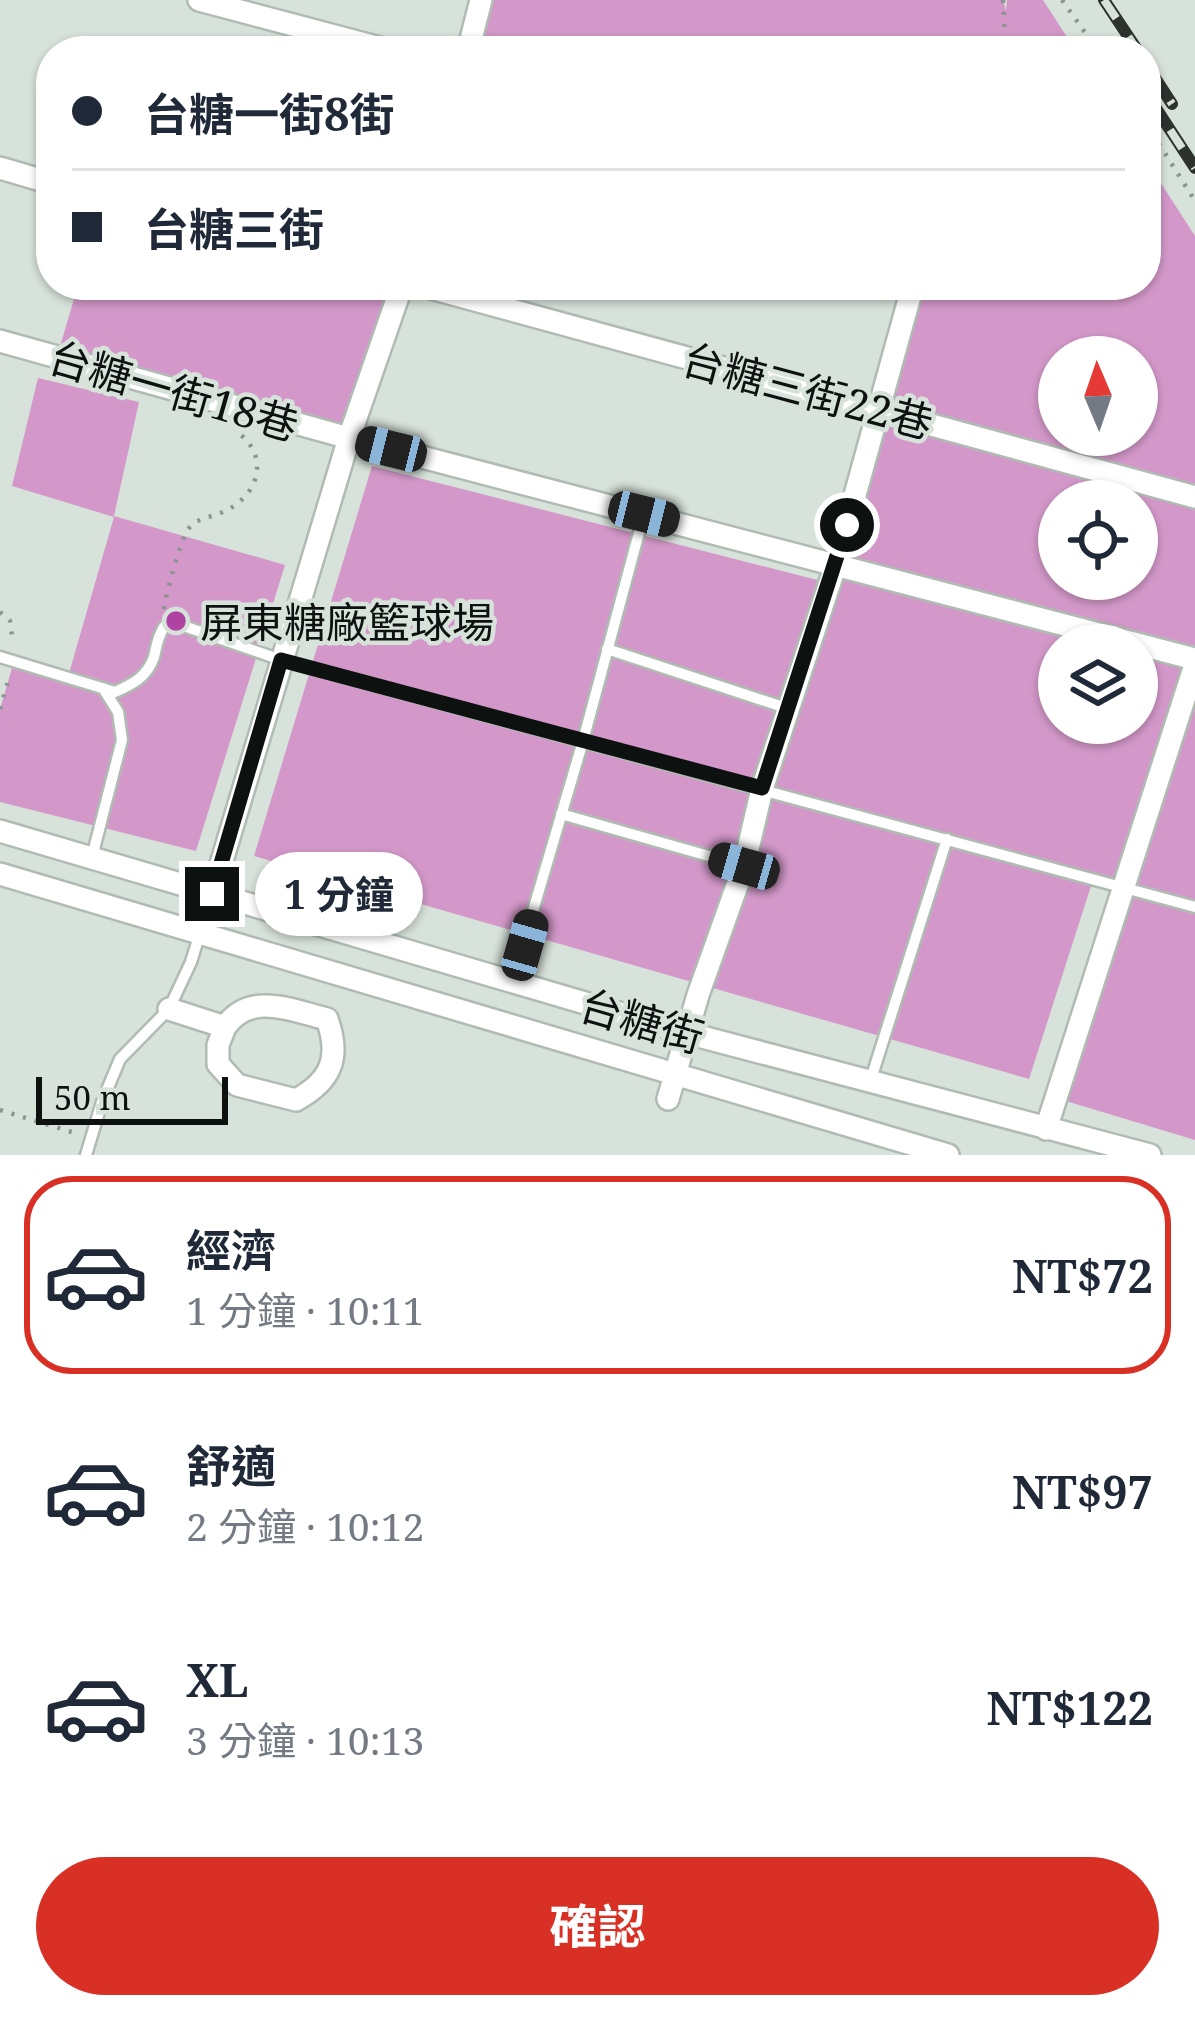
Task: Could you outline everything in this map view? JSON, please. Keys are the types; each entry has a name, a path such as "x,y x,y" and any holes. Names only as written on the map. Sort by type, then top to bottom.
{"street":[{"path":"199,0 335,36"},
{"path":"472,36 481,0"},
{"path":"0,168 36,179"},
{"path":"212,894 349,439 397,300"},
{"name":"台糖三街22巷","path":"475,300 1195,497"},
{"path":"668,1099 836,564 909,300"},
{"name":"台糖一街18巷","path":"0,341 349,439 1195,662"},
{"path":"1046,1129 1195,662"},
{"name":"台糖街","path":"0,831 686,1033 1150,1155"},
{"name":"台糖街","path":"0,874 948,1155"},
{"path":"261,1003 327,1019 334,1048 330,1068 320,1087 296,1100 237,1085 218,1064 225,1027 233,1015 261,1003"},
{"path":"169,1009 225,1027"}],"lane":[{"path":"512,982 644,514"},
{"path":"0,657 115,692 140,680 153,661 157,637 164,627 178,624 281,660 1195,907"},
{"path":"608,650 789,709"},
{"path":"92,858 122,740 118,712 104,688"},
{"path":"562,814 744,866"},
{"path":"870,1082 947,839"},
{"path":"86,1155 120,1059 169,1009 191,962 212,894"}],"path":[{"path":"1003,0 1005,34"},
{"path":"1062,0 1087,36"},
{"path":"1161,147 1195,201"},
{"path":"164,627 165,598 188,529 229,510 250,491 259,467 254,446 234,428"},
{"path":"0,1110 92,1138"}],"shaded area":[{"path":"481,0 1003,0 1006,11 1007,0 1043,0 1066,36 472,36"},
{"path":"1161,183 1195,236 1195,1140 1056,1098 1123,887 762,789 909,300 1161,300"},
{"path":"74,300 397,300 349,438 57,357"},
{"path":"38,378 139,402 114,516 285,565 196,851 0,802 0,709 14,661 68,677 114,517 12,486"},
{"path":"372,466 825,582 757,791 1092,883 1029,1079 254,856"}],"railway":[{"path":"1104,0 1128,36"},
{"path":"1161,87 1172,104"},
{"path":"1161,116 1195,168"}],"place":[{"name":"屏東糖廠籃球場","path":"176,621"}],"route":[{"path":"212,894 281,660 762,788 847,525"}]}
